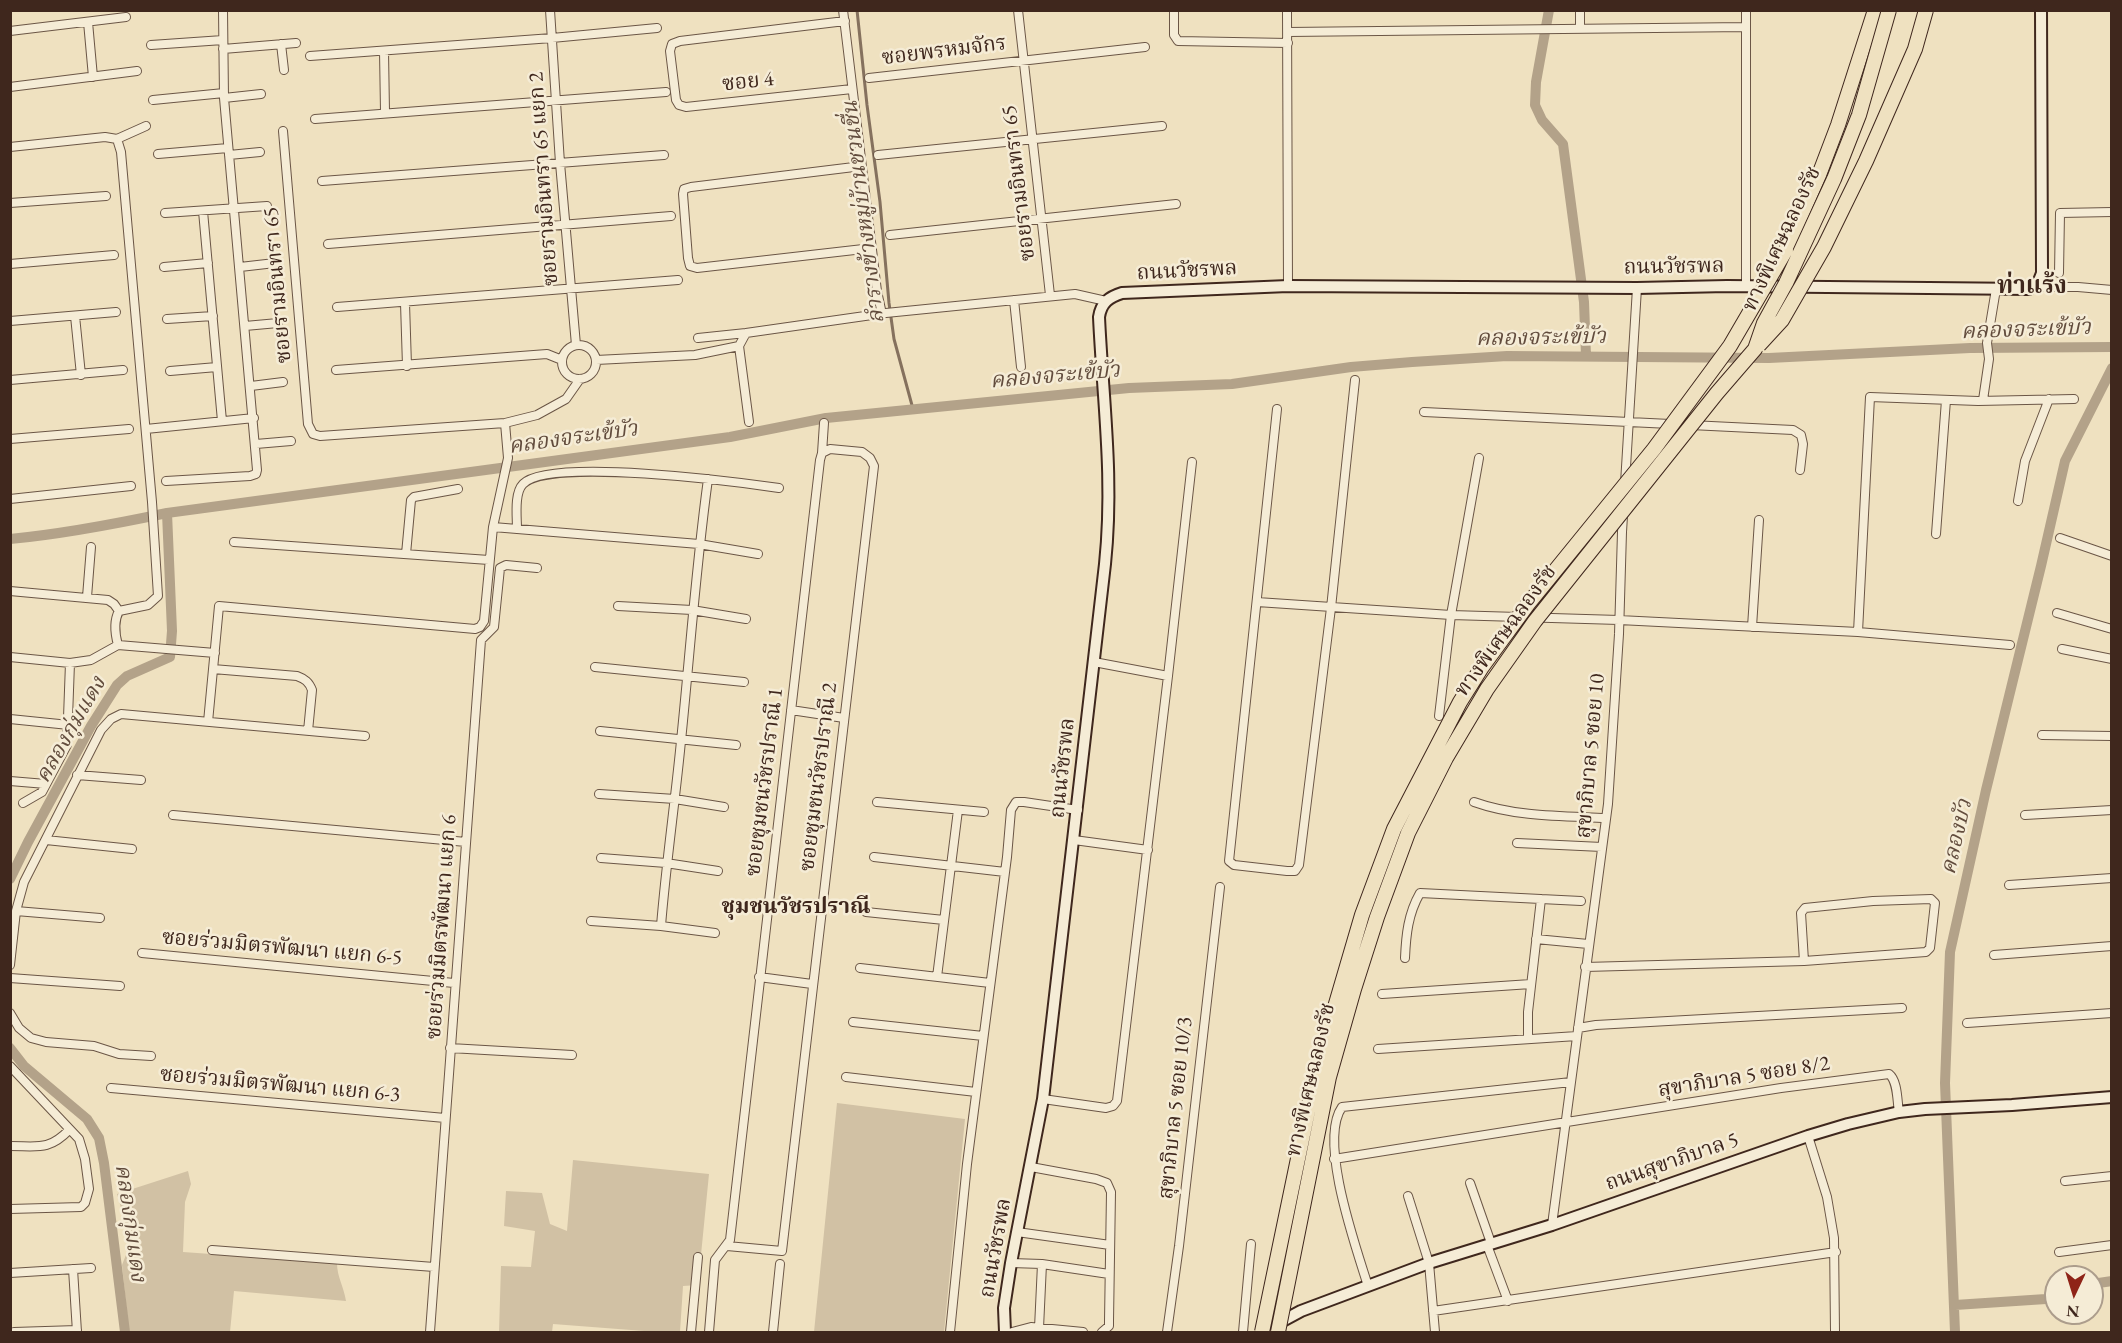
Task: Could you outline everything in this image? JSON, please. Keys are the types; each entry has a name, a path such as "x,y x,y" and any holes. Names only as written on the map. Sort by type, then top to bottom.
{"highway":[{"path":"1867,39 1868,10"},
{"name":"ทางพิเศษฉลองรัช","path":"1262,1332 1316,1072 1362,915 1394,829 1460,702 1482,667 1528,604 1654,448 1730,346 1785,250 1819,175 1838,125 1875,10"},
{"name":"ทางพิเศษฉลองรัช","path":"1278,1332 1329,1077 1377,916 1408,833 1446,758 1487,689 1535,621 1717,393 1755,349 1764,323 1786,283 1834,178 1859,115 1889,10"},
{"path":"1755,349 1782,320 1824,247 1866,161 1915,49 1926,10"}],"main road":[{"path":"2034,287 2042,273 2041,10"},
{"name":"ถนนวัชรพล","path":"1005,1332 1004,1308 1011,1263 1043,1099 1078,810 1109,517 1106,404 1099,317 1100,308 1106,301 1122,293 1288,286 1637,288 1746,286 1996,289 2034,287"},
{"name":"ถนนสุขาภิบาล 5","path":"1262,1332 1301,1311 1429,1263 1552,1225 1848,1124 1899,1112 1925,1109 2112,1097"}],"street":[{"path":"166,481 242,477 256,474 257,470 224,96 224,10"},
{"name":"ซอยรามอินทรา 65 แยก 2","path":"550,10 555,100 576,345"},
{"path":"843,10 872,248 884,313"},
{"name":"ซอยรามอินทรา 65","path":"1018,10 1050,295"},
{"path":"1174,10 1174,35 1178,41 1288,43"},
{"path":"1287,10 1288,286"},
{"path":"1580,10 1580,28"},
{"path":"1746,10 1746,286"},
{"path":"10,31 126,17"},
{"name":"ซอย 4","path":"845,21 680,40 672,44 670,51 676,100 679,105 686,107 852,89"},
{"path":"88,22 93,77"},
{"path":"1288,32 1746,27"},
{"path":"310,56 657,28"},
{"path":"152,45 223,40"},
{"path":"223,49 296,43"},
{"path":"281,44 284,70"},
{"name":"ซอยพรหมจักร","path":"869,78 1144,47"},
{"path":"384,51 385,112"},
{"path":"10,87 137,71"},
{"path":"315,119 666,92"},
{"path":"153,100 261,94"},
{"path":"10,147 105,137 117,139 146,126"},
{"path":"878,155 1162,126"},
{"name":"ซอยรามอินทรา 65","path":"283,131 308,424 313,435 505,423"},
{"path":"117,139 121,152 146,429 158,596 148,606 119,611"},
{"path":"158,154 260,152"},
{"path":"322,181 664,155"},
{"path":"862,166 684,189 688,258 690,266 697,268 872,248"},
{"path":"10,203 106,196"},
{"path":"890,235 1176,204"},
{"path":"165,213 267,206"},
{"path":"203,210 222,421"},
{"path":"2059,273 2060,213 2112,212"},
{"path":"328,244 671,216"},
{"path":"10,264 114,255"},
{"path":"164,267 208,263"},
{"path":"240,267 275,263"},
{"path":"337,307 678,280"},
{"path":"2034,287 2112,290"},
{"name":"สุขาภิบาล 5 ซอย 10","path":"1552,1225 1606,818 1613,747 1622,532 1637,288"},
{"path":"1983,400 1989,359 1987,343 1996,289"},
{"path":"698,338 884,313 1050,295 1075,294 1106,301"},
{"path":"1014,300 1021,367"},
{"path":"405,303 407,366"},
{"path":"10,321 116,312"},
{"path":"75,316 81,375"},
{"path":"167,319 213,316"},
{"path":"245,326 278,323"},
{"path":"746,333 739,346 749,422"},
{"path":"208,722 213,669 211,653 219,606 475,629 480,627 484,621 493,527 508,458 505,423 537,415 566,399 580,379 593,370 596,360 591,350 582,345 576,345 566,350 562,366 569,375 580,379"},
{"path":"596,360 695,355 739,346"},
{"path":"336,370 547,354 562,360"},
{"path":"170,370 217,368"},
{"path":"10,380 123,370"},
{"path":"1276,409 1229,861 1234,865 1295,871 1299,865 1331,608 1355,380"},
{"path":"251,386 283,382"},
{"path":"1858,632 1869,398 1874,395 1983,400 2074,399"},
{"path":"1935,534 1946,399"},
{"path":"2018,501 2025,461 2049,399"},
{"path":"1424,412 1630,424 1793,430 1801,435 1803,444 1800,470"},
{"path":"146,429 254,418"},
{"name":"ซอยชุมชนวัชรปราณี 1","path":"709,1332 715,1260 730,1240 825,423"},
{"path":"10,439 129,429"},
{"path":"256,444 291,441"},
{"name":"ซอยชุมชนวัชรปราณี 2","path":"727,1246 782,1251 874,466 870,458 862,452 830,449 822,453"},
{"path":"1439,716 1451,615 1479,458"},
{"path":"1043,1099 1106,1108 1113,1106 1117,1101 1192,462"},
{"path":"516,529 518,493 523,484 533,478 567,472 597,471 708,478 779,488"},
{"path":"661,926 692,610 708,478"},
{"path":"10,499 131,486"},
{"path":"406,555 411,500 414,497 458,489"},
{"path":"1752,627 1759,520"},
{"path":"493,527 699,544 758,554"},
{"path":"2060,538 2112,556"},
{"path":"234,542 489,560"},
{"path":"87,597 91,547"},
{"name":"ซอยร่วมมิตรพัฒนา แยก 6","path":"430,1332 481,640 495,627 500,568 506,565 537,568"},
{"path":"10,591 108,600 119,611"},
{"path":"1257,602 1451,615 1619,620 1858,632 2010,645"},
{"path":"618,606 692,610 746,619"},
{"path":"118,645 115,624 119,611"},
{"path":"2057,613 2112,629"},
{"path":"10,657 70,663 91,660 118,645 211,653"},
{"path":"2062,649 2112,659"},
{"path":"1094,662 1168,676"},
{"path":"23,803 42,792 67,745 70,663"},
{"path":"595,667 744,682"},
{"path":"213,669 303,678 312,690 308,731"},
{"path":"791,710 844,718"},
{"path":"10,965 16,911 24,882 101,730 111,719 122,714 365,736"},
{"path":"10,719 69,725"},
{"path":"600,731 736,745"},
{"path":"2042,735 2112,736"},
{"path":"77,775 141,780"},
{"path":"10,781 46,784"},
{"path":"599,794 675,800 724,807"},
{"path":"877,802 984,812"},
{"path":"950,1332 976,1092 1011,810 1016,802 1078,810"},
{"path":"1474,802 1493,809 1517,813 1606,818"},
{"path":"937,977 958,810"},
{"path":"2025,815 2112,810"},
{"path":"173,814 466,842"},
{"path":"46,840 132,849"},
{"path":"1074,840 1148,850"},
{"path":"1517,843 1602,847"},
{"path":"874,857 1005,872"},
{"path":"601,858 666,863 718,871"},
{"path":"2009,885 2112,878"},
{"name":"สุขาภิบาล 5 ซอย 10/3","path":"1167,1332 1220,887"},
{"path":"1405,958 1406,934 1412,908 1419,893 1581,901"},
{"path":"1528,1038 1528,1012 1541,899"},
{"path":"1585,967 1804,961 1929,951 1935,903 1931,899 1873,901 1805,908 1801,912 1804,961"},
{"path":"16,911 100,918"},
{"path":"866,912 944,920"},
{"path":"591,921 715,933"},
{"path":"1536,939 1588,945"},
{"path":"1994,955 2112,946"},
{"name":"ซอยร่วมมิตรพัฒนา แยก 6-5","path":"142,953 454,983"},
{"path":"860,968 990,983"},
{"path":"759,977 812,984"},
{"path":"10,978 120,986"},
{"path":"1383,994 1531,984"},
{"path":"1378,1049 1528,1038 1578,1032 1596,1025 1902,1008"},
{"path":"10,1013 19,1028 31,1038 46,1042 94,1046 119,1054 151,1056"},
{"path":"1967,1023 2112,1013"},
{"path":"854,1022 983,1036"},
{"path":"450,1048 572,1055"},
{"path":"10,1209 81,1207 88,1196 85,1159 79,1139 11,1067"},
{"name":"สุขาภิบาล 5 ซอย 8/2","path":"1565,1122 1781,1088 1889,1074 1893,1077 1899,1112"},
{"path":"846,1077 976,1092"},
{"path":"1368,1286 1347,1218 1334,1159 1336,1114 1342,1107 1571,1082"},
{"name":"ซอยร่วมมิตรพัฒนา แยก 6-3","path":"111,1088 445,1118"},
{"path":"1334,1159 1565,1122"},
{"path":"10,1146 47,1146 59,1141 69,1130"},
{"path":"1808,1136 1827,1197 1836,1252 1835,1332"},
{"path":"1031,1167 1096,1179 1107,1183 1111,1192 1108,1326 1102,1332"},
{"path":"2066,1181 2112,1176"},
{"path":"1470,1183 1508,1301"},
{"path":"1408,1196 1429,1263 1435,1332"},
{"path":"1017,1232 1110,1245"},
{"path":"1243,1332 1251,1245"},
{"path":"2059,1252 2112,1245"},
{"path":"212,1250 434,1267"},
{"path":"1432,1311 1836,1252"},
{"path":"691,1332 698,1257"},
{"path":"1011,1263 1042,1264 1109,1274"},
{"path":"773,1332 780,1264"},
{"path":"1039,1328 1042,1264"},
{"path":"10,1273 91,1268"},
{"path":"14,1332 77,1331 73,1269"},
{"path":"1012,1332 1039,1328 1083,1332"}],"shaded area":[{"path":"837,1103 965,1119 944,1332 814,1332"},
{"path":"573,1160 709,1174 698,1285 683,1286 680,1332 553,1324 552,1332 499,1332 501,1266 531,1267 535,1231 504,1226 506,1191 542,1193 550,1224 567,1231"},
{"path":"188,1171 191,1184 185,1202 183,1252 337,1263 346,1301 234,1291 230,1332 129,1332 122,1265 131,1242 117,1194"}],"waterway":[{"name":"ลำรางข้างหมู่บ้านชวนชื่น","path":"857,10 894,339 913,409"},
{"path":"1549,10 1536,82 1535,105 1542,120 1563,144 1584,302 1586,356"},
{"name":"คลองจระเข้บัว","path":"10,539 89,528 167,513 730,437 826,418 1129,388 1232,384 1351,367 1507,356 1769,358 1970,348 2112,347"},
{"name":"คลองบัว","path":"1955,1332 1945,1083 1950,952 1986,790 2065,461 2112,368"},
{"name":"คลองกุ่มแดง","path":"10,879 91,726 117,685 127,676 170,657 172,631 167,513"},
{"name":"คลองกุ่มแดง","path":"10,1048 24,1066 87,1119 99,1138 125,1332"},
{"path":"2104,1282 2112,1281"},
{"path":"1955,1305 2044,1299"}],"district":[{"name":"ท่าแร้ง","path":"2032,286"},
{"name":"ชุมชนวัชรปราณี","path":"796,907"}]}
